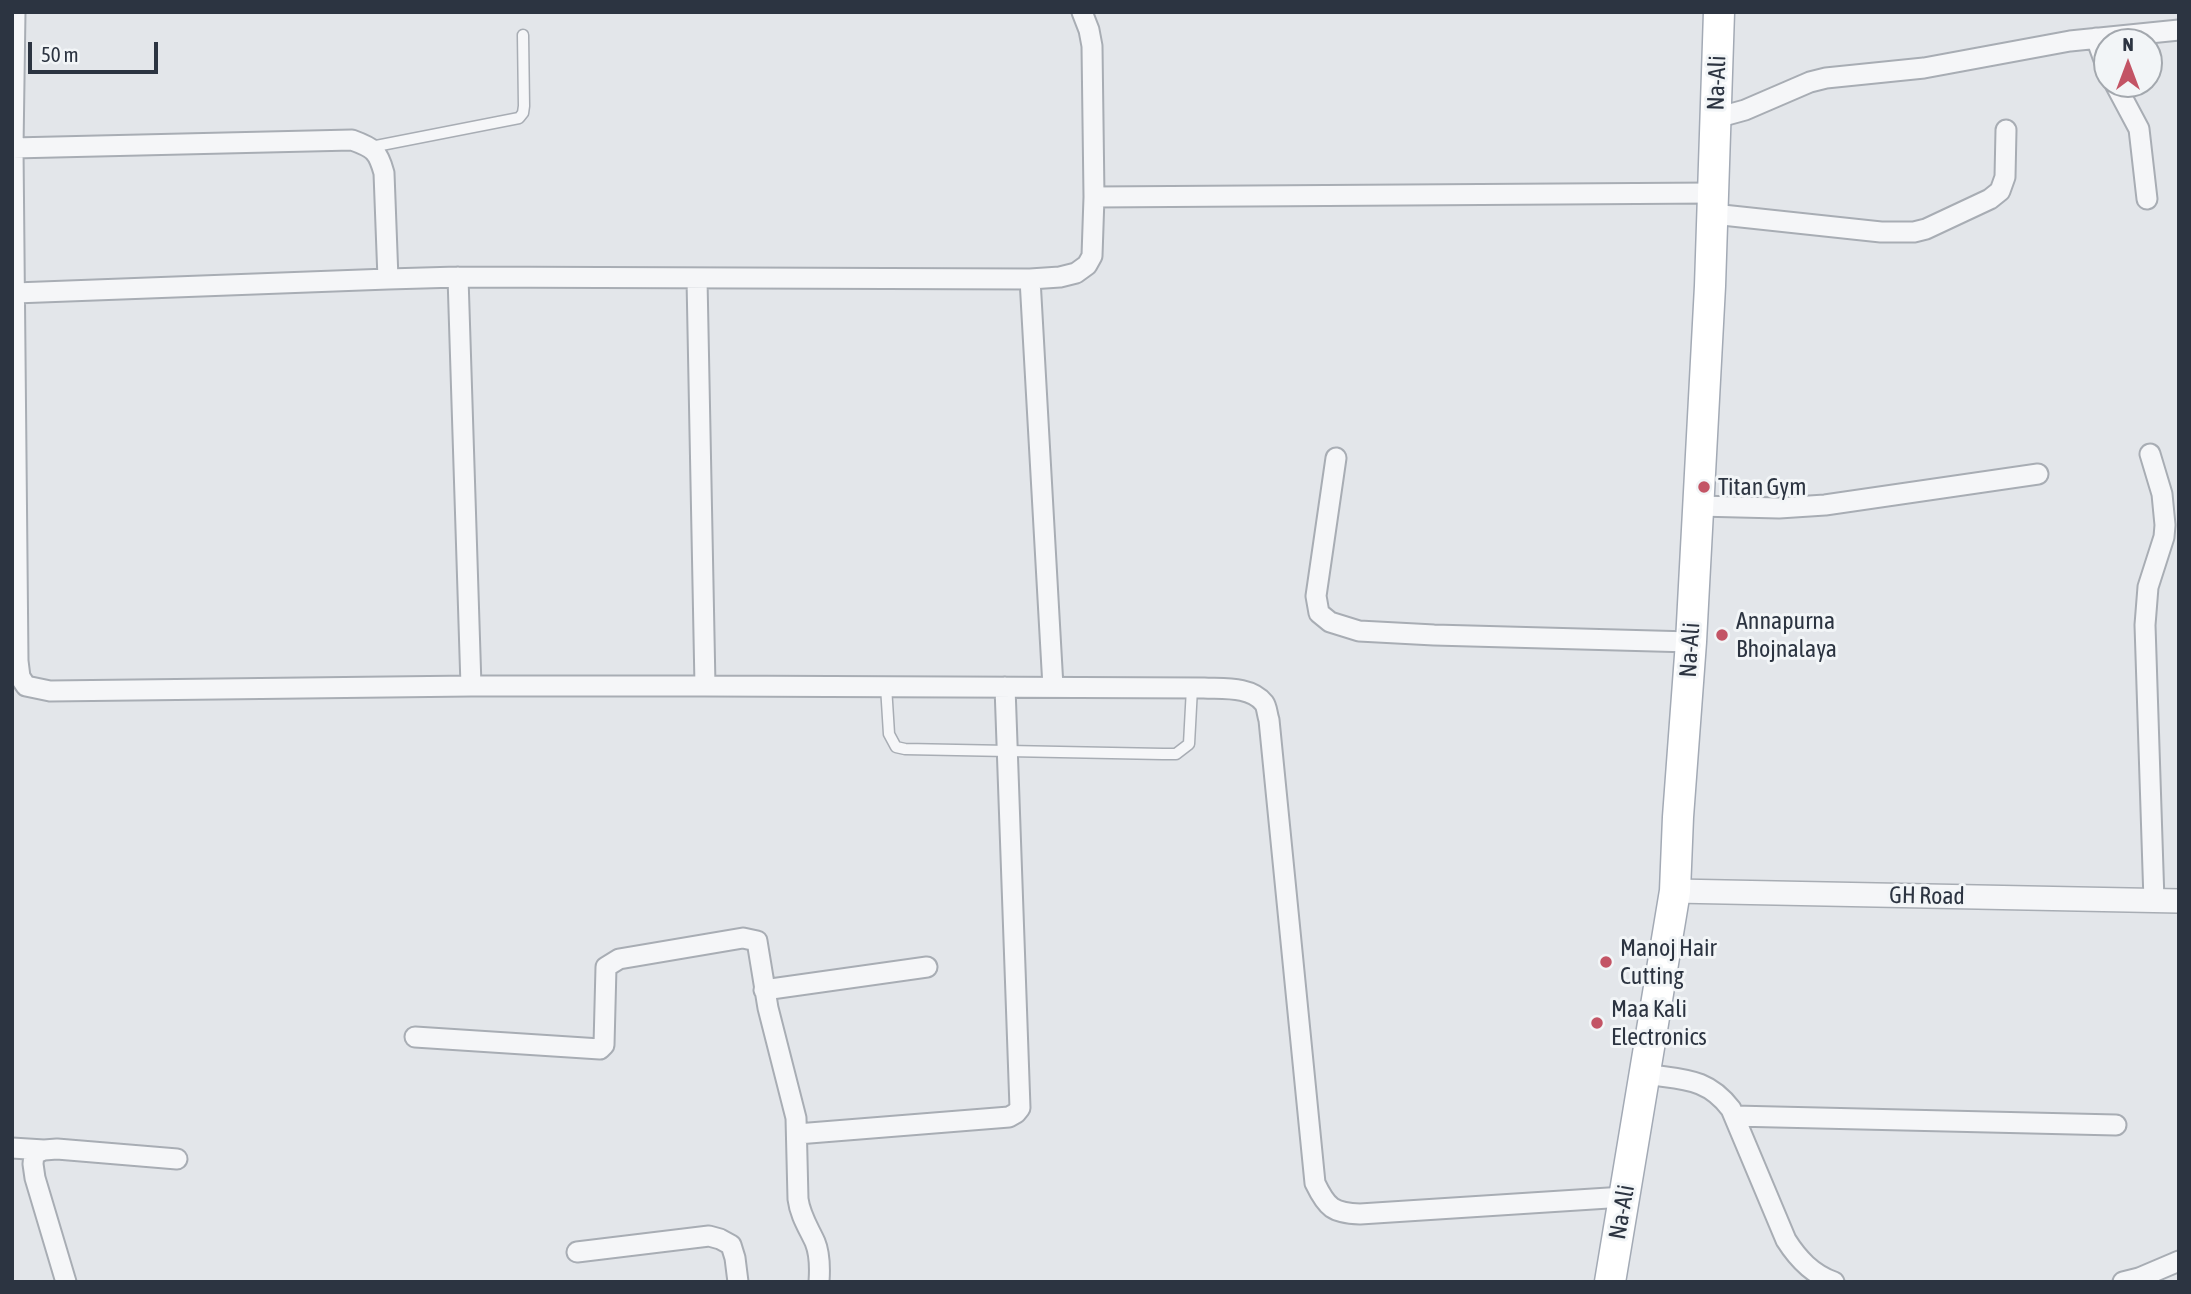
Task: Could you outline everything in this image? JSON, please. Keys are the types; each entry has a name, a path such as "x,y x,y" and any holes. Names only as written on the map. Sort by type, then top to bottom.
{"main road":[{"name":"Na-Ali","path":"1610,1282 1675,891 1698,506 1713,203 1719,12"}],"street":[{"path":"15,12 13,148 18,661 20,677 26,686 50,691 471,686 1053,687 1192,688 1236,690 1252,694 1265,704 1269,719 1315,1183 1324,1202 1339,1213 1360,1214 1625,1197"},
{"path":"15,293 458,277 1030,279 1076,273 1087,265 1092,256 1094,197 1092,46 1082,12"},
{"path":"1716,118 1745,110 1826,78 1924,68 2093,38"},
{"path":"2122,98 2138,129 2147,199"},
{"path":"1094,197 1713,203 1881,232 1914,232 1990,199 2000,191 2005,177 2006,130"},
{"path":"13,148 352,140 370,147 379,156 384,173 388,279"},
{"path":"458,277 471,686"},
{"path":"696,279 705,686"},
{"path":"1030,279 1053,687"},
{"path":"2150,454 2165,512 2164,537 2148,587 2144,625 2154,901"},
{"path":"1336,458 1316,596 1319,613 1330,622 1359,631 1691,642"},
{"path":"1698,506 1779,508 1825,505 2038,474"},
{"path":"797,1134 1009,1117 1020,1108 1005,687"},
{"name":"GH Road","path":"1675,891 2179,901"},
{"path":"415,1037 600,1049 604,1045 606,967 619,959 743,938 757,941 764,990 793,1103 797,1134 798,1199 818,1253 819,1282"},
{"path":"764,990 927,968"},
{"path":"1646,1074 1705,1085 1722,1098 1734,1116 1793,1252 1814,1272 1835,1282"},
{"path":"1734,1116 2116,1125"},
{"path":"12,1148 177,1159"},
{"path":"44,1150 34,1154 35,1178 66,1282"},
{"path":"578,1252 709,1236 731,1245 738,1282"},
{"path":"2123,1282 2179,1261"}],"lane":[{"path":"370,147 519,118 524,106 523,35"},
{"path":"886,686 889,734 896,747 1176,754 1189,744 1192,688"}],"place":[{"name":"Titan Gym","path":"1704,487"},
{"name":"Annapurna Bhojnalaya","path":"1722,635"},
{"name":"Manoj Hair Cutting","path":"1606,962"},
{"name":"Maa Kali Electronics","path":"1597,1023"}]}
